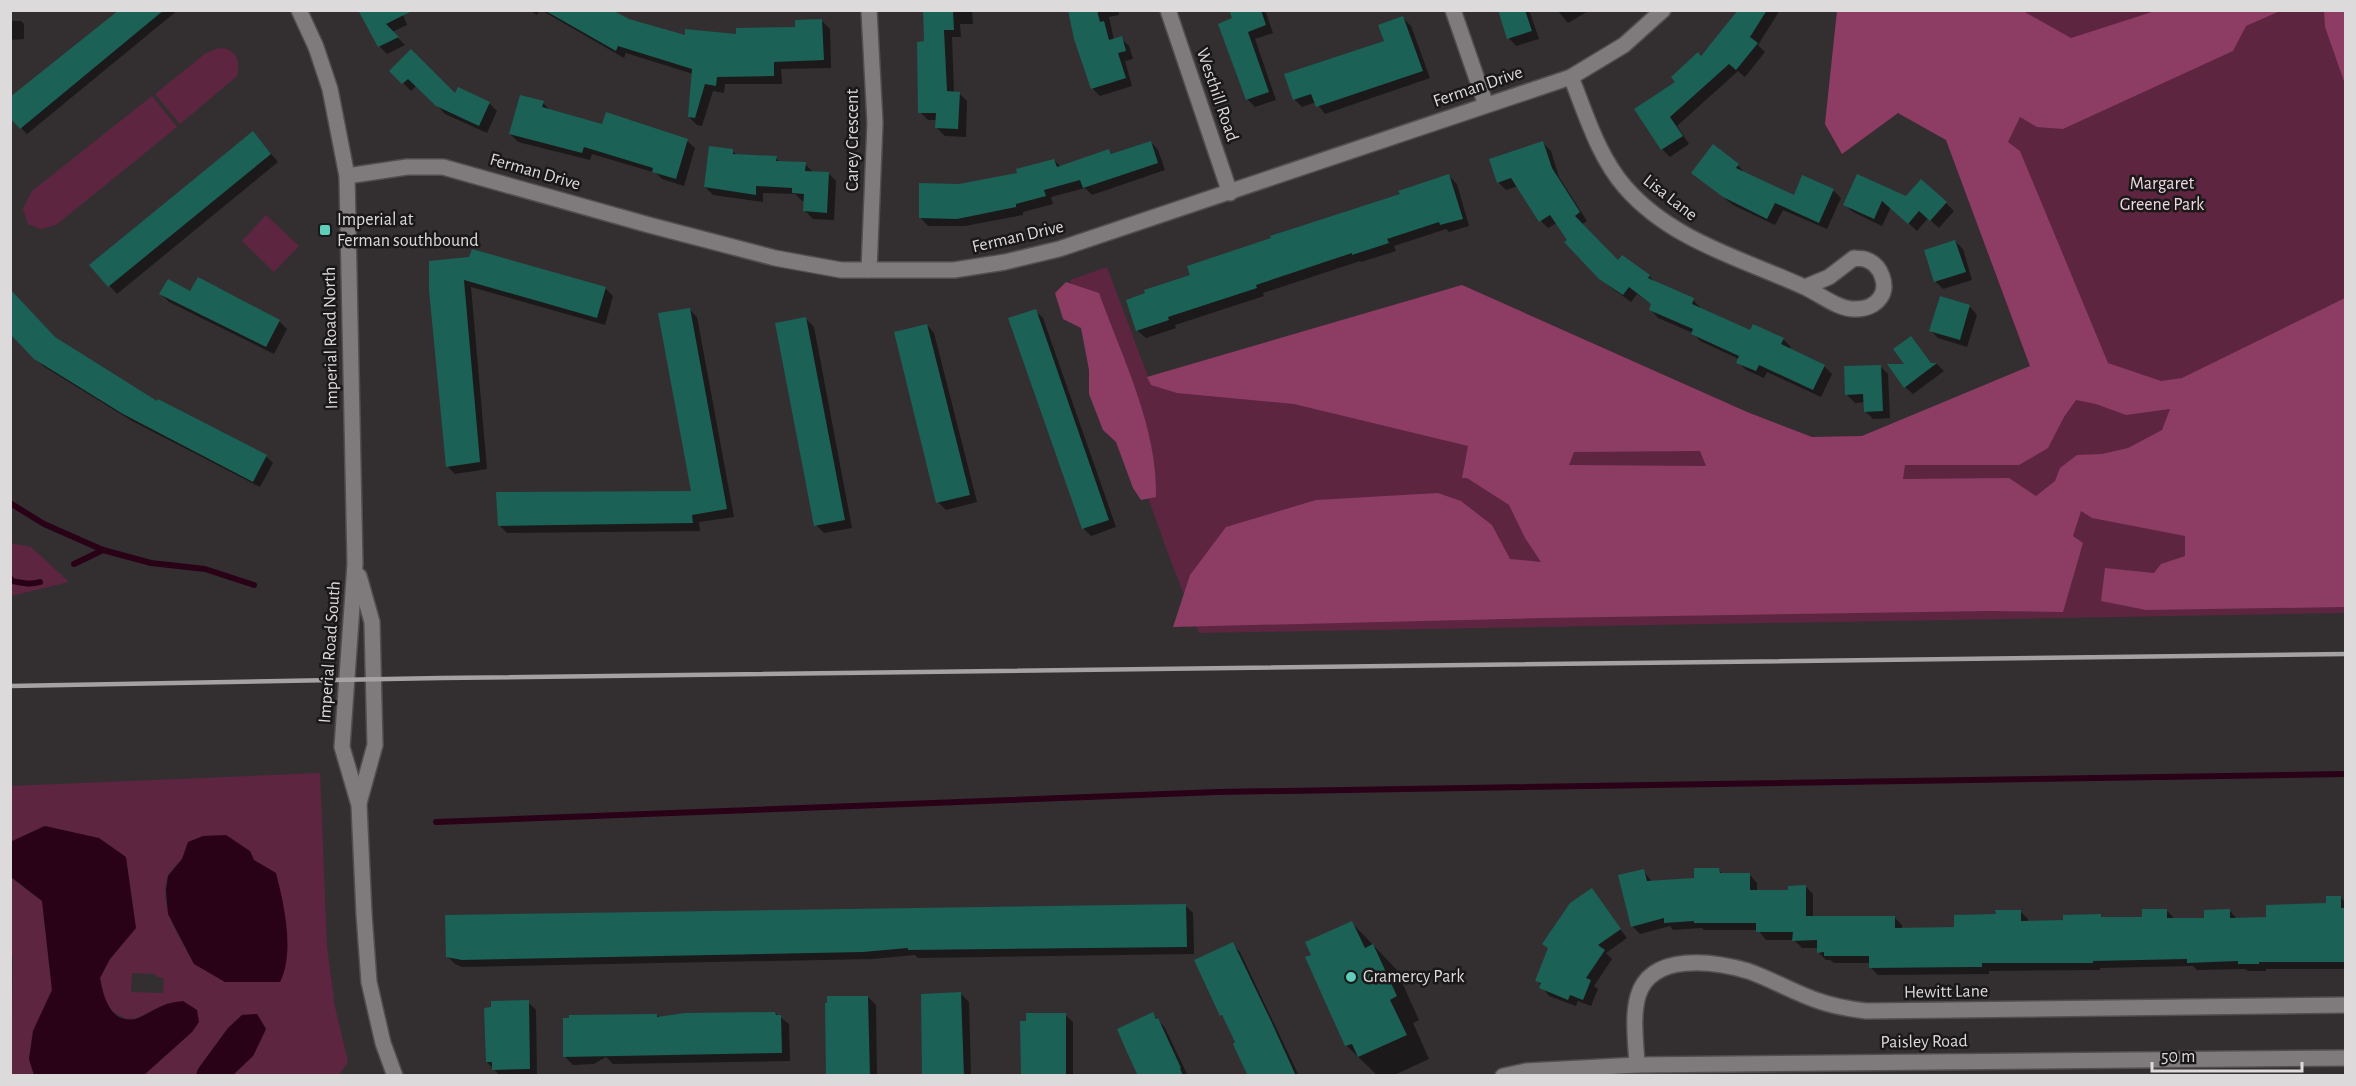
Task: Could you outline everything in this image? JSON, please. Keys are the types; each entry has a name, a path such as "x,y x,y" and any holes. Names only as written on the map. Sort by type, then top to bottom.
{"street":[{"name":"Imperial Road North","path":"299,10 316,47 330,89 347,176 355,564"},
{"name":"Carey Crescent","path":"869,10 875,123 869,270"},
{"name":"Westhill Road","path":"1168,10 1230,193"},
{"path":"1453,10 1486,105"},
{"name":"Ferman Drive","path":"347,176 407,167 443,167 649,225 816,267 869,270 954,270 1005,262 1059,249 1571,77 1624,45 1663,10"},
{"name":"Lisa Lane","path":"1571,77 1603,157 1624,186 1646,209 1671,228 1696,242 1855,310 1870,307 1882,297 1884,283 1879,270 1868,260 1854,258 1829,277 1805,287"},
{"name":"Imperial Road South","path":"355,564 342,747 359,805 369,982 383,1044 395,1076"},
{"name":"Imperial Road South","path":"355,564 372,622 375,745 359,805"},
{"name":"Hewitt Lane","path":"1637,1065 1635,1015 1638,995 1646,979 1663,967 1687,963 1715,964 1747,971 1814,1000 1866,1011 2346,1005"},
{"name":"Paisley Road","path":"1503,1076 1526,1071 1637,1065 2346,1058"}],"green space":[{"name":"Margaret Greene Park","path":"1837,11 2345,11 2345,613 1199,633 1070,280 1107,267 1148,377 1462,285 1747,412 1812,437 1862,436 2030,367 1946,140 1898,113 1842,154 1825,124"},
{"path":"219,48 230,50 236,56 237,76 180,124 155,94 206,53"},
{"path":"152,96 177,127 56,225 41,229 28,224 23,209 32,191"},
{"path":"266,215 299,246 274,272 242,241"},
{"path":"10,543 31,547 69,582 11,596"},
{"path":"320,773 327,947 335,1007 348,1062 339,1075 233,1075 253,1056 266,1029 257,1014 242,1015 228,1028 196,1075 144,1075 192,1032 163,1005 135,1019 125,1018 113,1012 105,1001 100,978 110,959 136,928 45,826 11,842 10,786","holes":["250,851 254,860 276,873 194,964 168,912 165,889 168,875 182,859","132,973 155,974 156,977 164,978 163,993 131,992"]},
{"path":"10,877 42,901 52,990 33,1031 29,1059 34,1075 11,1075 13,957 10,954"}],"shaded area":[{"name":"Margaret Greene Park","path":"1837,11 2023,11 2071,38 2155,11 2280,11 2246,26 2233,51 2063,129 2037,127 2020,117 2008,142 2020,151 2108,363 2161,381 2182,378 2345,298 2345,607 2146,610 2101,601 2105,568 2154,573 2161,564 2185,556 2185,536 2092,518 2081,511 2073,536 2083,543 2063,612 1988,611 1545,618 1173,627 1190,575 1226,527 1316,500 1438,493 1461,501 1492,525 1510,559 1541,562 1525,538 1509,505 1467,478 1462,478 1468,446 1294,404 1177,393 1151,385 1147,377 1462,285 1747,412 1812,437 1862,436 2030,366 1946,140 1898,113 1842,154 1825,124","holes":["2076,400 2096,404 2126,415 2170,409 2162,430 2128,448 2102,454 2077,455 2060,468 2055,481 2036,496 2009,478 1903,479 1905,465 2019,465 2048,448","1700,451 1706,466 1569,465 1574,452"]},
{"path":"2324,11 2345,11 2345,84 2325,27"},
{"path":"1066,282 1099,293 1128,367 1145,419 1155,471 1156,497 1141,500 1133,488 1116,442 1103,430 1089,394 1089,370 1081,328 1063,319 1055,293"},
{"path":"45,826 99,838 126,857 136,928 110,959 100,978 109,1007 119,1017 126,1019 141,1017 174,1002 183,1001 197,1010 199,1022 192,1032 144,1075 34,1075 29,1059 33,1031 52,990 42,901 11,877 10,842"},
{"path":"226,835 250,851 254,860 276,873 287,928 287,957 280,982 225,982 194,964 168,914 166,890 168,876 182,859 188,842 203,836"},
{"path":"257,1014 266,1029 253,1056 233,1075 196,1075 228,1028 242,1015"}],"building":[{"path":"119,10 164,10 20,129 10,118 10,97"},
{"path":"358,10 414,10 386,24 399,37 378,47"},
{"path":"544,10 612,10 629,19 685,35 685,29 736,34 736,28 795,27 795,20 822,19 824,60 774,62 774,76 717,77 716,86 705,84 695,118 688,117 692,69 618,46 616,51"},
{"path":"923,10 953,10 954,30 944,30 947,91 960,92 958,129 935,128 936,113 918,113 917,42 924,41"},
{"path":"1068,10 1097,10 1100,22 1104,21 1109,40 1122,36 1126,51 1118,53 1126,78 1091,89 1074,39"},
{"path":"1229,10 1261,10 1266,25 1248,32 1269,92 1246,100 1218,24 1232,18"},
{"path":"1498,10 1525,10 1532,31 1507,39"},
{"path":"1738,10 1767,10 1750,37 1758,43 1736,70 1729,64 1670,117 1683,136 1661,150 1634,109 1675,82 1671,77 1698,52 1701,56"},
{"path":"1403,16 1423,71 1316,107 1311,94 1293,100 1284,74 1384,41 1378,25"},
{"path":"411,49 455,93 458,87 490,102 479,126 436,106 408,79 402,84 389,71"},
{"path":"520,95 544,101 542,107 602,124 606,112 688,139 676,179 652,172 653,168 584,147 582,153 509,134"},
{"path":"253,131 271,154 108,287 89,265"},
{"path":"1151,141 1158,163 1083,188 1080,180 1044,190 1046,196 1016,204 1016,207 957,219 919,218 919,183 959,184 1017,173 1016,169 1054,159 1057,167 1109,149 1111,154"},
{"path":"1543,141 1552,168 1580,212 1575,216 1618,260 1622,255 1650,275 1648,278 1694,298 1692,304 1750,330 1753,324 1784,338 1781,344 1825,365 1813,390 1759,365 1756,371 1736,363 1739,356 1691,334 1693,329 1649,310 1651,304 1629,287 1623,295 1599,279 1564,242 1567,240 1550,215 1539,222 1511,178 1497,183 1489,159"},
{"path":"1713,144 1739,164 1736,168 1794,195 1802,175 1834,189 1819,223 1775,203 1767,219 1723,197 1691,173"},
{"path":"709,146 733,149 733,154 777,156 776,161 806,162 805,171 829,172 827,213 803,211 804,194 792,193 792,188 756,186 756,195 704,187"},
{"path":"1449,174 1463,219 1440,225 1439,222 1387,239 1389,243 1256,285 1257,288 1168,317 1169,320 1136,331 1126,300 1145,293 1144,290 1190,275 1187,266 1271,238 1270,236 1400,194 1398,191"},
{"path":"1857,174 1906,196 1921,179 1947,202 1930,221 1919,211 1908,224 1882,201 1874,219 1843,205"},
{"path":"1955,240 1966,272 1934,282 1924,250"},
{"path":"472,249 606,287 597,318 464,280 480,462 446,467 429,290 429,261 469,257"},
{"path":"198,277 280,320 266,347 159,294 168,279 190,291"},
{"path":"10,289 55,337 157,401 158,399 267,455 253,482 123,414 34,359 10,334"},
{"path":"1940,296 1970,305 1960,340 1929,331"},
{"path":"690,308 727,509 692,515 693,523 498,526 496,492 691,491 658,313"},
{"path":"1036,309 1109,520 1082,529 1008,318"},
{"path":"806,317 845,520 814,526 775,323"},
{"path":"927,324 970,495 936,503 894,332"},
{"path":"1911,336 1931,363 1937,363 1904,388 1887,364 1904,364 1893,349"},
{"path":"1881,365 1883,411 1864,412 1863,394 1845,395 1844,366"},
{"path":"1694,868 1719,868 1720,873 1750,873 1750,890 1788,890 1788,886 1806,885 1806,916 1895,916 1895,928 1954,927 1954,915 1996,914 1995,910 2021,910 2021,921 2063,920 2063,915 2101,914 2101,917 2142,917 2142,909 2167,909 2167,918 2204,918 2204,910 2230,909 2230,918 2266,917 2266,905 2326,903 2326,896 2341,896 2341,908 2346,908 2346,962 2238,964 2238,961 2187,963 2187,959 2093,961 2093,963 1982,963 1982,967 1869,968 1869,956 1824,956 1824,952 1817,953 1817,940 1792,941 1793,932 1756,932 1756,923 1694,923 1694,921 1664,923 1664,918 1631,927 1618,875 1644,869 1647,881 1694,878"},
{"path":"1592,888 1621,929 1598,945 1605,950 1586,978 1591,980 1583,1000 1570,995 1568,1000 1539,988 1541,983 1535,981 1548,948 1542,944 1570,903"},
{"path":"1186,904 1187,947 908,950 908,948 863,952 462,960 446,957 445,915"},
{"name":"Gramercy Park","path":"1352,921 1365,948 1373,944 1397,996 1390,1000 1407,1035 1358,1057 1352,1044 1345,1046 1305,957 1311,955 1305,942"},
{"path":"1233,942 1296,1076 1248,1076 1237,1053 1233,1044 1235,1042 1194,960"},
{"path":"961,992 964,1076 922,1076 921,994"},
{"path":"827,996 868,996 870,1076 826,1076 825,1003 827,1003"},
{"path":"529,1000 530,1069 492,1070 492,1062 486,1062 484,1008 491,1007 491,1001"},
{"path":"775,1012 776,1015 781,1015 782,1053 563,1057 563,1018 569,1018 569,1015 657,1014 657,1017 685,1013"},
{"path":"1153,1012 1156,1019 1158,1018 1183,1076 1138,1076 1117,1029"},
{"path":"1026,1013 1066,1013 1066,1076 1021,1076 1020,1021 1026,1021"}],"waterway":[{"path":"10,503 44,524 103,550 151,563 205,569 254,585"},
{"path":"74,564 103,550"},
{"path":"10,578 12,581 23,583 40,582"},
{"path":"436,822 1217,792 2346,774"}],"railway":[{"path":"10,686 441,678 2346,654"}],"place":[{"name":"Imperial at Ferman southbound","path":"325,230"},
{"name":"Gramercy Park","path":"1351,977"}]}
